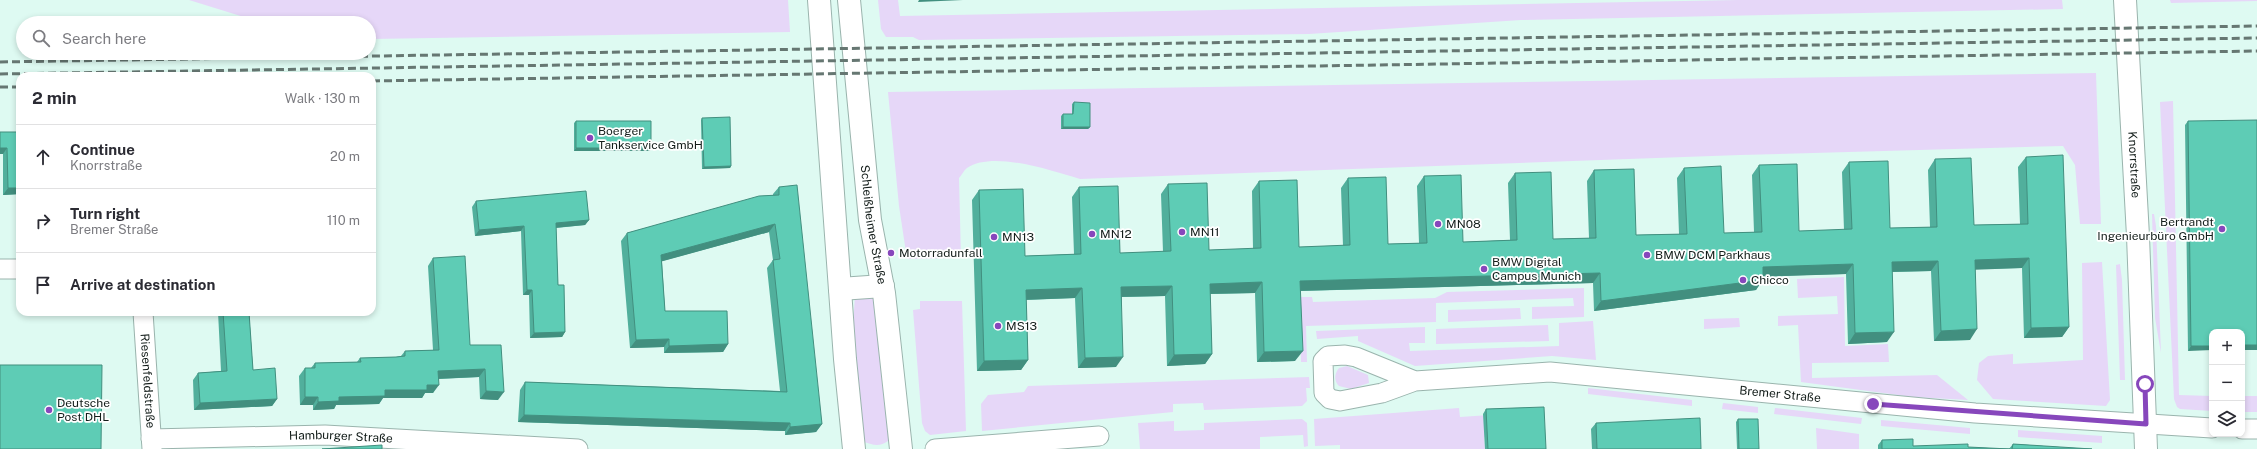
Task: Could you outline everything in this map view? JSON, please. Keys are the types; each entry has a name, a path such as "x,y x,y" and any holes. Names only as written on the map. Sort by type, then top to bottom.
{"main road":[{"path":"819,0 840,289 854,449"},
{"name":"Schleißheimer Straße","path":"849,0 870,220 883,286 900,449"},
{"name":"Knorrstraße","path":"2125,0 2146,449"},
{"path":"840,289 883,286"}],"street":[{"path":"0,269 16,269"},
{"name":"Riesenfeldstraße","path":"143,316 152,444"},
{"name":"Bremer Straße","path":"1415,381 1550,372 1579,373 1873,404 2209,428"},
{"path":"2245,429 2257,429"},
{"name":"Hamburger Straße","path":"152,444 326,435 578,449"},
{"path":"935,449 1099,436"}],"shaded area":[{"path":"189,0 788,0 790,32 376,39 376,16 240,16"},
{"path":"878,0 898,0 900,16 1738,0 2062,0 2063,9 1521,20 1309,34 919,40 913,37 886,37 881,29"},
{"path":"2170,0 2257,0 2257,1 2171,3"},
{"path":"2096,73 2101,224 2080,224 2075,165 2063,146 1740,155 1080,179 1039,167 1007,161 992,161 978,163 967,168 959,178 961,258 907,259 899,206 888,92"},
{"path":"2173,101 2179,395 2209,396 2209,411 2180,409 2177,407 2174,399 2160,102"},
{"path":"2152,214 2154,214 2156,226 2161,353 2155,318"},
{"path":"2102,262 2110,400 2106,406 1993,399 1977,380 1979,363 1988,356 2013,354 2013,364 2083,360 2082,263"},
{"path":"2120,264 2122,280 2125,380 2120,380 2116,265"},
{"path":"1844,277 1845,346 1888,344 1889,362 1812,363 1812,378 1937,375 1968,400 1913,397 1801,382 1798,325 1778,326 1778,316 1838,314 1837,296 1798,298 1797,279"},
{"path":"1584,288 1584,317 1532,319 1532,307 1574,306 1573,298 1436,303 1436,322 1306,326 1307,362 1301,362 1299,297 1312,297 1313,302 1435,298 1447,292"},
{"path":"871,294 874,300 889,436 888,441 876,445 864,442 853,325 855,296"},
{"path":"920,301 962,301 966,431 930,435 925,431 922,423 913,310 920,309"},
{"path":"1520,308 1521,319 1448,322 1448,310"},
{"path":"1739,318 1740,327 1704,329 1704,319"},
{"path":"1593,321 1596,360 1552,356 1415,366 1358,341 1358,336 1317,339 1316,331 1425,327 1425,343 1409,343 1410,351 1559,346 1559,323"},
{"path":"1548,325 1549,341 1436,344 1436,329"},
{"path":"1347,366 1368,375 1369,383 1351,389 1339,386 1335,380 1335,375 1339,368"},
{"path":"1309,377 1310,388 1306,388 1307,401 1302,406 1204,410 1203,403 1173,404 1173,412 982,431 981,404 988,395 1024,392 1028,386"},
{"path":"1588,388 1692,400 1692,406 1588,394"},
{"path":"2245,396 2257,396 2257,412 2245,412"},
{"path":"1723,403 1758,407 1758,413 1722,409"},
{"path":"1459,408 1460,417 1504,414 1505,436 1484,437 1485,449 1340,449 1340,445 1315,446 1314,419"},
{"path":"1775,408 1862,418 1861,424 1774,414"},
{"path":"1302,419 1307,423 1308,446 1304,447 1303,435 1260,437 1260,449 1140,449 1138,423 1174,421 1174,431 1204,430 1204,423"},
{"path":"1881,420 1970,428 1970,434 1881,426"},
{"path":"1816,428 1859,434 1859,449 1817,449"},
{"path":"2018,430 2102,436 2102,443 2018,437"}],"building":[{"path":"1074,102 1090,103 1090,127 1063,127 1063,114 1073,114"},
{"path":"730,117 731,166 704,167 702,118"},
{"name":"Bertrandt Ingenieurbüro GmbH","path":"2257,120 2257,345 2245,345 2245,329 2209,329 2209,346 2191,346 2188,121"},
{"path":"576,121 651,121 651,148 576,148"},
{"path":"0,132 16,132 16,188 8,188 7,148 0,148"},
{"name":"BMW Digital Campus Munich","path":"2063,155 2069,327 2031,328 2029,258 1975,260 1977,329 1941,331 1938,261 1892,262 1894,332 1855,333 1853,264 1763,267 1763,280 1601,301 1600,273 1300,281 1303,351 1264,352 1262,282 1210,284 1212,354 1174,355 1172,286 1121,287 1123,357 1085,358 1082,288 1026,290 1028,360 984,361 979,190 1023,189 1025,256 1081,254 1079,187 1118,186 1120,253 1171,251 1168,184 1207,183 1209,250 1261,248 1259,181 1297,180 1299,247 1350,245 1348,178 1386,177 1388,244 1427,243 1424,176 1461,175 1463,242 1517,240 1515,173 1551,172 1553,239 1596,238 1594,170 1634,169 1636,235 1687,234 1684,168 1721,166 1724,233 1762,232 1759,165 1797,164 1799,231 1852,229 1849,162 1888,161 1890,228 1937,227 1935,159 1971,158 1974,225 2028,224 2026,157"},
{"path":"797,185 822,424 790,427 790,423 524,415 525,382 787,392 773,260 780,259 775,224 661,255 665,311 727,311 728,344 669,346 669,339 636,340 627,233 759,196 779,195 779,187"},
{"path":"586,191 589,220 556,223 558,285 564,285 565,332 534,333 532,290 527,290 524,226 479,230 476,201"},
{"path":"465,256 470,345 501,345 504,392 486,391 485,369 438,371 439,385 427,385 427,390 385,390 385,396 339,397 339,401 318,402 318,397 305,397 305,368 315,368 315,363 361,362 360,358 405,356 405,351 439,350 433,258"},
{"path":"223,316 249,316 253,370 275,368 277,399 200,403 198,373 227,371"},
{"name":"Deutsche Post DHL","path":"0,365 102,365 101,449 0,449"},
{"path":"1544,407 1546,449 1488,449 1486,409"},
{"path":"1700,418 1701,449 1597,449 1596,423"},
{"path":"1738,419 1758,419 1759,449 1739,449"},
{"path":"1913,439 1913,446 1968,444 1968,447 2010,449 1882,449 1882,440"},
{"path":"2013,444 2092,449 2012,449"},
{"path":"382,445 382,449 322,449"}],"railway":[{"path":"376,56 2257,26"},
{"path":"125,72 2257,38"},
{"path":"376,81 2257,51"},
{"path":"0,62 125,60"},
{"path":"0,74 16,74"},
{"path":"0,87 16,87"}],"place":[{"name":"Boerger Tankservice GmbH","path":"590,138"},
{"name":"MN08","path":"1438,224"},
{"name":"Bertrandt Ingenieurbüro GmbH","path":"2222,229"},
{"name":"MN11","path":"1182,232"},
{"name":"MN12","path":"1092,234"},
{"name":"MN13","path":"994,237"},
{"name":"Motorradunfall","path":"891,253"},
{"name":"BMW DCM Parkhaus","path":"1647,255"},
{"name":"BMW Digital Campus Munich","path":"1484,269"},
{"name":"Chicco","path":"1743,280"},
{"name":"MS13","path":"998,326"},
{"name":"Deutsche Post DHL","path":"49,410"}],"route":[{"path":"1873,404 1975,413 2146,424 2145,384"}]}
